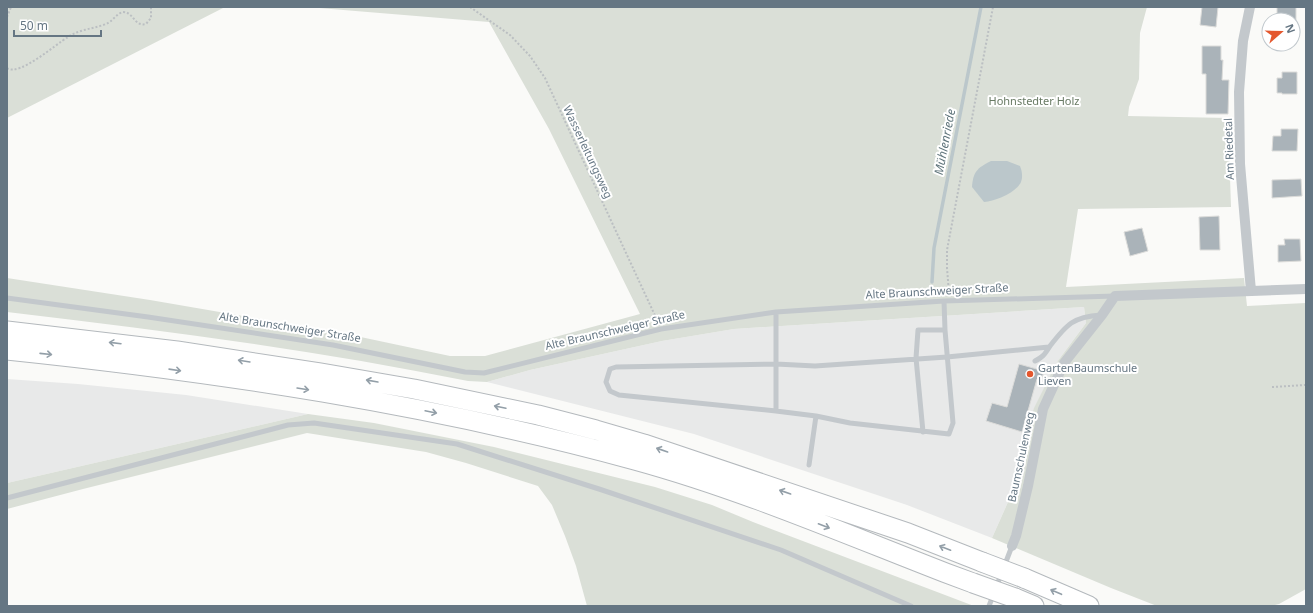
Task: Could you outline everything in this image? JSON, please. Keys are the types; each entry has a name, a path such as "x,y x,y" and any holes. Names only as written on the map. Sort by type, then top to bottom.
{"highway":[{"path":"7,331 177,351 320,372 414,388 538,415 644,444 908,533 1024,578 1089,606"},
{"path":"7,350 175,370 411,407 504,427 636,460 723,487 946,573 1011,602 1034,606"}],"street":[{"name":"Am Riedetal","path":"1250,7 1243,40 1239,99 1240,164 1251,291"},
{"name":"Alte Braunschweiger Straße","path":"1115,296 1306,289"},
{"name":"Baumschulenweg","path":"1012,546 1016,536 1028,486 1043,409 1064,364 1115,296"}],"lane":[{"name":"Alte Braunschweiger Straße","path":"7,298 148,317 333,345 475,373 484,373 661,329 776,312 944,301 1115,296"},
{"path":"944,301 945,330 947,357 953,423 948,434 850,423 816,416 776,411 619,395 610,391 606,382 610,369 616,367 776,364 815,366 947,357 1049,347"},
{"path":"776,312 776,411"},
{"path":"1035,362 1044,356 1049,347 1070,323 1086,316 1102,315"},
{"path":"923,432 916,358 918,330 945,330"},
{"path":"809,465 816,416"},
{"path":"7,498 288,424 314,423 457,444 599,489 781,550 911,606"},
{"path":"989,606 1012,546"}],"path":[{"path":"7,17 11,7"},
{"path":"7,68 15,70 22,67 42,56 68,36 83,29 106,24 123,12 128,13 139,24 146,24 151,18 152,7"},
{"name":"Wasserleitungsweg","path":"470,7 510,35 530,56 545,78 661,329"},
{"path":"950,301 947,250 993,7"},
{"path":"1272,387 1306,385"}],"shaded area":[{"path":"991,161 1007,161 1020,166 1022,178 1015,190 994,200 984,202 972,187 973,178 979,168"},
{"name":"GartenBaumschule Lieven","path":"1084,307 1086,323 1057,362 1025,442 1012,493 992,538 907,505 694,434 487,382 530,370 662,341 734,329"},
{"path":"7,379 78,384 186,395 308,414 7,483"}],"green space":[{"path":"7,7 225,7 7,118"},
{"name":"Hohnstedter Holz","path":"307,7 1147,7 1140,33 1139,79 1129,107 1128,116 1228,118 1231,207 1078,209 1066,287 1244,278 1247,306 1306,303 1306,589 1279,604 1271,606 1157,606 992,538 1012,493 1034,408 1057,362 1086,323 1084,307 734,329 662,341 530,370 487,382 468,381 296,350 7,312 7,278 150,300 337,332 450,356 485,356 640,314 549,129 489,22"},
{"path":"308,414 374,423 494,447 655,487 712,505 974,606 587,606 576,566 565,536 552,505 538,486 426,452 307,433 7,509 7,483"}],"building":[{"path":"1202,7 1218,7 1216,27 1200,25"},
{"path":"1277,7 1296,7 1296,12 1277,12"},
{"path":"1202,46 1221,46 1221,60 1223,60 1222,80 1229,80 1228,114 1206,114 1206,74 1202,74"},
{"path":"1282,72 1297,72 1297,94 1277,93 1277,78 1282,78"},
{"path":"1281,129 1298,129 1297,151 1272,151 1273,136 1281,136"},
{"path":"1301,179 1302,196 1272,198 1272,180"},
{"path":"1219,216 1220,250 1200,250 1199,217"},
{"path":"1142,228 1148,251 1130,256 1124,232"},
{"path":"1284,239 1300,239 1301,261 1278,262 1278,245 1285,245"},
{"path":"1019,364 1044,371 1041,381 1037,379 1022,432 986,421 992,403 1007,407"}],"waterway":[{"name":"Mühlenriede","path":"932,282 934,248 981,7"}],"place":[{"name":"GartenBaumschule Lieven","path":"1030,374"}]}
